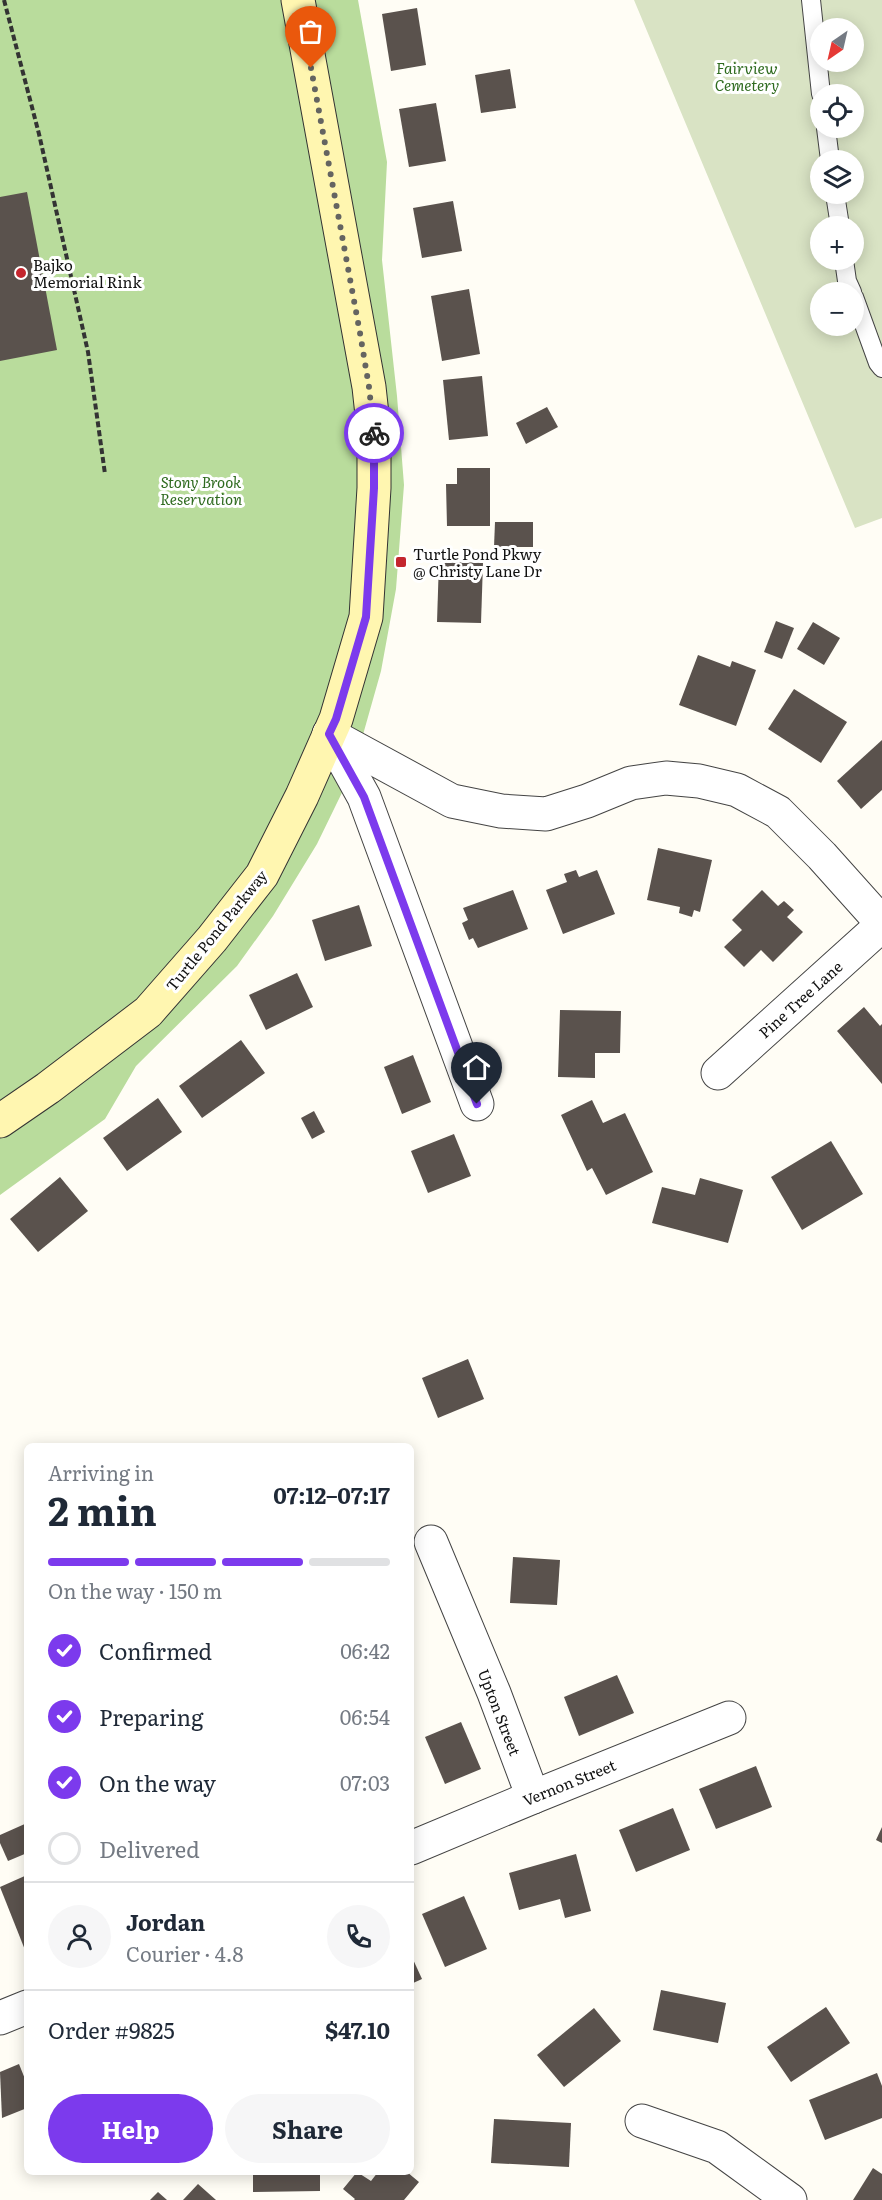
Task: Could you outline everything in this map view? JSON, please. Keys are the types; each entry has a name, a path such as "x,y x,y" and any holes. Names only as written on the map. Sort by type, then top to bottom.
{"main road":[{"name":"Turtle Pond Parkway","path":"0,1121 48,1088 148,1012 212,939 262,875 302,796 336,719 366,617 374,488 374,433 369,387 298,0"}],"street":[{"path":"329,734 452,801 501,811 546,814 587,801 631,783 666,778 699,781 736,790 778,813 822,856 882,924"},
{"path":"329,734 364,797 477,1104"},
{"name":"Pine Tree Lane","path":"718,1073 882,924"},
{"name":"Upton Street","path":"431,1542 494,1693 532,1797"},
{"name":"Vernon Street","path":"414,1847 729,1718"},
{"path":"0,2018 24,2008"},
{"path":"642,2121 717,2147 790,2200"}],"lane":[{"path":"811,0 820,84"},
{"path":"864,324 882,368"}],"path":[{"path":"4,0 39,134 88,352 105,474"}],"green space":[{"name":"Stony Brook Reservation","path":"0,0 358,0 387,162 382,260 404,485 396,589 381,671 353,770 317,844 273,916 237,966 136,1066 105,1119 0,1195"},
{"name":"Fairview Cemetery","path":"634,0 882,0 882,518 855,528"}],"building":[{"path":"417,8 426,65 391,71 382,14"},
{"path":"510,69 516,108 481,113 475,75"},
{"path":"436,103 446,161 409,167 399,109"},
{"name":"Bajko Memorial Rink","path":"27,192 57,350 0,361 0,197"},
{"path":"453,201 462,251 422,258 413,208"},
{"path":"469,289 480,354 442,361 431,296"},
{"path":"482,376 488,436 449,440 443,380"},
{"path":"547,407 558,427 526,444 516,423"},
{"path":"457,468 490,468 490,526 447,526 446,484 457,484"},
{"path":"495,522 533,522 533,547 494,547"},
{"path":"439,561 483,563 481,623 437,622"},
{"path":"776,621 794,628 782,659 764,652"},
{"path":"813,622 840,638 824,665 797,649"},
{"path":"698,655 730,667 732,661 756,670 736,726 679,705"},
{"path":"794,689 847,722 821,763 768,729"},
{"path":"882,740 882,790 861,809 837,781"},
{"path":"658,848 712,860 700,912 694,910 692,917 679,913 680,907 647,900"},
{"path":"576,870 579,877 597,870 615,914 563,934 546,890 567,882 564,874"},
{"path":"513,890 528,929 478,948 473,938 469,940 462,923 468,920 463,908"},
{"path":"762,890 778,906 784,901 794,910 787,917 803,932 773,962 761,950 744,967 724,947 742,930 732,920"},
{"path":"359,905 372,946 325,961 312,920"},
{"path":"297,973 313,1007 266,1030 249,995"},
{"path":"864,1007 880,1026 882,1024 882,1084 837,1031"},
{"path":"560,1010 621,1011 620,1053 595,1053 595,1078 558,1077"},
{"path":"241,1040 265,1073 202,1118 179,1086"},
{"path":"413,1055 431,1102 402,1114 384,1067"},
{"path":"158,1098 182,1132 127,1171 103,1138"},
{"path":"592,1100 603,1123 625,1113 653,1172 606,1195 592,1168 587,1171 561,1115"},
{"path":"314,1111 325,1132 312,1139 301,1118"},
{"path":"454,1134 471,1176 428,1193 411,1151"},
{"path":"831,1141 863,1194 802,1230 771,1177"},
{"path":"60,1177 88,1211 38,1252 10,1219"},
{"path":"700,1178 743,1190 728,1243 652,1223 662,1187 695,1195"},
{"path":"468,1359 484,1399 438,1418 422,1378"},
{"path":"513,1557 560,1560 557,1605 510,1603"},
{"path":"617,1675 634,1713 579,1736 564,1697"},
{"path":"461,1722 481,1769 445,1784 425,1737"},
{"path":"756,1766 772,1807 716,1829 699,1789"},
{"path":"673,1808 690,1850 636,1872 619,1830"},
{"path":"24,1824 24,1854 8,1861 0,1843 0,1835"},
{"path":"882,1827 882,1843 876,1840"},
{"path":"576,1854 591,1911 565,1918 560,1899 519,1910 509,1873"},
{"path":"24,1876 24,1947 0,1887"},
{"path":"464,1896 487,1949 445,1967 422,1914"},
{"path":"414,1962 422,1979 414,1983"},
{"path":"661,1990 726,2003 718,2043 653,2030"},
{"path":"826,2007 850,2043 791,2082 767,2047"},
{"path":"594,2008 621,2041 564,2087 537,2055"},
{"path":"19,2064 24,2076 24,2109 2,2118 0,2072"},
{"path":"877,2073 882,2086 882,2118 825,2140 809,2100"},
{"path":"494,2119 571,2123 569,2167 491,2163"},
{"path":"873,2168 882,2174 882,2200 853,2200"},
{"path":"253,2175 320,2175 320,2191 253,2192"},
{"path":"355,2175 362,2175 371,2181 376,2175 411,2175 419,2182 404,2200 354,2200 343,2189"},
{"path":"198,2184 216,2200 183,2200"},
{"path":"158,2192 167,2200 150,2200"}],"way so far":[{"path":"311,68 360,333 374,433"}],"place":[{"name":"Bajko Memorial Rink","path":"21,273"},
{"name":"Turtle Pond Pkwy @ Christy Lane Dr","path":"401,562"}],"route":[{"path":"374,433 374,488 366,617 336,719 329,734 364,797 477,1104"}]}
